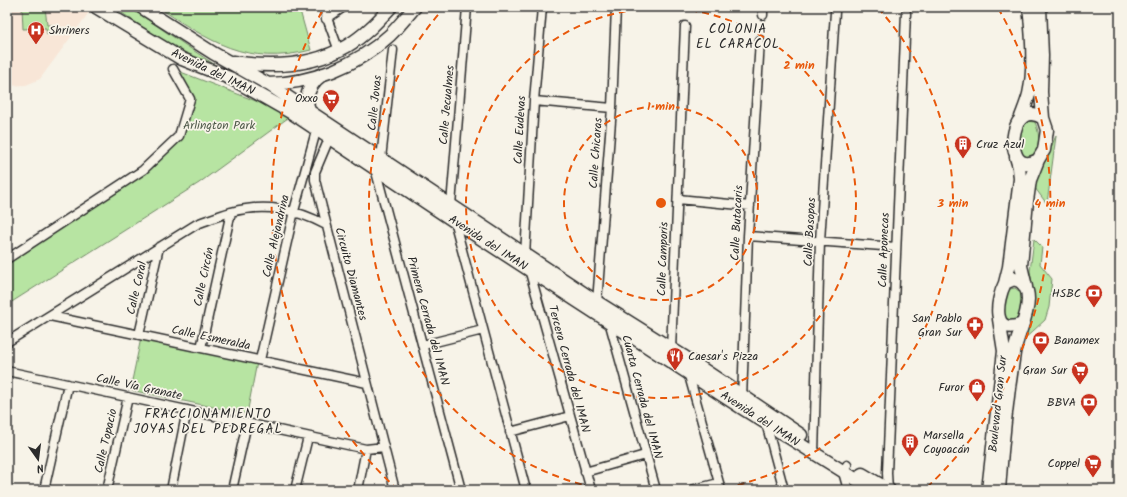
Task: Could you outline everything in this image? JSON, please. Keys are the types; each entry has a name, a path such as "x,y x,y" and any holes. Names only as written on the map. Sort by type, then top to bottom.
{"main road":[{"name":"Avenida del IMAN","path":"96,7 182,59 232,79 292,113 318,123 378,163 451,205 525,255 594,306"},
{"name":"Avenida del IMAN","path":"141,7 225,60 268,84 309,111 318,123"},
{"path":"225,60 252,64 291,64 319,58 339,51 349,45 380,19 391,7"},
{"path":"1029,7 1031,75 1029,92 1021,117 1016,126 1014,136 1014,146 1020,179 1009,267 998,302 999,319 1004,325 1009,327 1015,327 1022,324 1026,312 1028,299 1021,266 1027,201 1032,176 1038,160 1044,150 1047,130 1043,118 1041,92 1042,56 1040,7"},
{"path":"232,79 248,83 268,84 293,81 324,73 346,65 390,35 411,9"},
{"path":"309,111 307,98 310,88 316,79 324,73"},
{"path":"1021,117 1028,114 1034,114 1043,118"},
{"path":"1016,157 1021,162 1026,163 1038,160"},
{"name":"Avenida del IMAN","path":"378,163 454,221 530,270 611,316 669,353 688,372 742,403 845,468 888,490"},
{"path":"1004,283 1014,279 1022,282 1026,287"},
{"name":"Boulevard Gran Sur","path":"988,490 1004,351 999,319"},
{"name":"Boulevard Gran Sur","path":"999,490 1006,417 1015,351 1022,324"},
{"name":"Avenida del IMAN","path":"669,353 683,356 742,403"},
{"name":"Avenida del IMAN","path":"845,468 873,490"}],"street":[{"path":"323,7 326,19 339,51"},
{"path":"326,19 344,7"},
{"name":"Calle Jecualmes","path":"468,7 451,205 526,490"},
{"name":"Calle Eudevas","path":"525,255 534,101 542,7"},
{"name":"Calle Chicaras","path":"594,306 612,108 616,7"},
{"name":"Calle Basopas","path":"815,449 820,241 835,12"},
{"name":"Calle Aponecas","path":"888,490 906,13"},
{"name":"Calle Camporis","path":"669,353 678,199 685,26"},
{"name":"Calle Butacaris","path":"742,403 748,236 760,40"},
{"name":"Calle Jovas","path":"378,163 393,50"},
{"path":"7,259 143,170 179,136 190,99 173,69"},
{"path":"534,101 612,108"},
{"name":"Calle Alejandrina","path":"260,360 294,211 318,123"},
{"path":"326,225 315,180 315,172 331,132"},
{"name":"Primera Cerrada del IMAN","path":"378,163 461,490"},
{"path":"305,169 315,172"},
{"path":"678,199 750,206"},
{"name":"Circuito Diamantes","path":"7,342 197,224 230,212 260,208 280,208 309,216 326,225 395,490"},
{"name":"Calle Circón","path":"202,348 230,212"},
{"path":"748,236 896,247"},
{"name":"Calle Coral","path":"139,335 159,247"},
{"name":"Tercera Cerrada del IMAN","path":"525,255 591,490"},
{"name":"Calle Esmeralda","path":"50,316 367,383"},
{"name":"Cuarta Cerrada del IMAN","path":"611,316 645,455 656,490"},
{"path":"423,345 483,330"},
{"path":"683,356 720,487 691,490"},
{"name":"Calle Vía Granate","path":"7,372 366,449 384,447"},
{"path":"44,490 68,384"},
{"name":"Calle Topacio","path":"107,490 128,397"},
{"path":"171,490 187,410"},
{"path":"510,432 570,416"},
{"path":"768,420 784,490"},
{"path":"232,490 247,423"},
{"path":"295,490 308,437"},
{"path":"358,490 366,449"},
{"path":"586,472 645,455"},
{"path":"845,468 848,490"}],"shaded area":[{"name":"Shriners","path":"7,7 82,7 90,11 40,79 26,85 7,86"}],"green space":[{"path":"22,7 45,7 47,25 52,25 47,35 46,28 23,29"},
{"path":"113,7 129,7 227,73 187,57"},
{"path":"158,7 299,7 311,50 288,54 267,55 248,53 230,48 194,30"},
{"name":"Arlington Park","path":"173,69 292,115 199,183 7,305 7,259 143,170 179,136 190,99"},
{"path":"1026,121 1035,122 1039,139 1034,155 1027,158 1021,154 1018,146 1019,130"},
{"path":"1056,136 1047,204 1035,188 1036,178"},
{"path":"1034,239 1042,247 1040,264 1052,279 1049,307 1045,320 1021,342 1033,313 1033,292 1030,271"},
{"path":"1015,288 1023,294 1023,308 1019,320 1010,322 1003,311 1005,290"},
{"path":"141,338 257,362 247,414 130,390"}],"place":[{"name":"Shriners","path":"36,45"},
{"name":"Oxxo","path":"331,113"},
{"name":"Cruz Azul","path":"963,159"},
{"name":"HSBC","path":"1094,308"},
{"name":"San Pablo Gran Sur","path":"975,340"},
{"name":"Banamex","path":"1041,355"},
{"name":"Caesar's Pizza","path":"675,371"},
{"name":"Gran Sur","path":"1080,385"},
{"name":"Furor","path":"977,402"},
{"name":"BBVA","path":"1089,417"},
{"name":"Marsella Coyoacán","path":"910,457"},
{"name":"Coppel","path":"1093,478"}],"district":[{"name":"COLONIA EL CARACOL","path":"738,36"},
{"name":"FRACCIONAMIENTO JOYAS DEL PEDREGAL","path":"208,422"}]}
